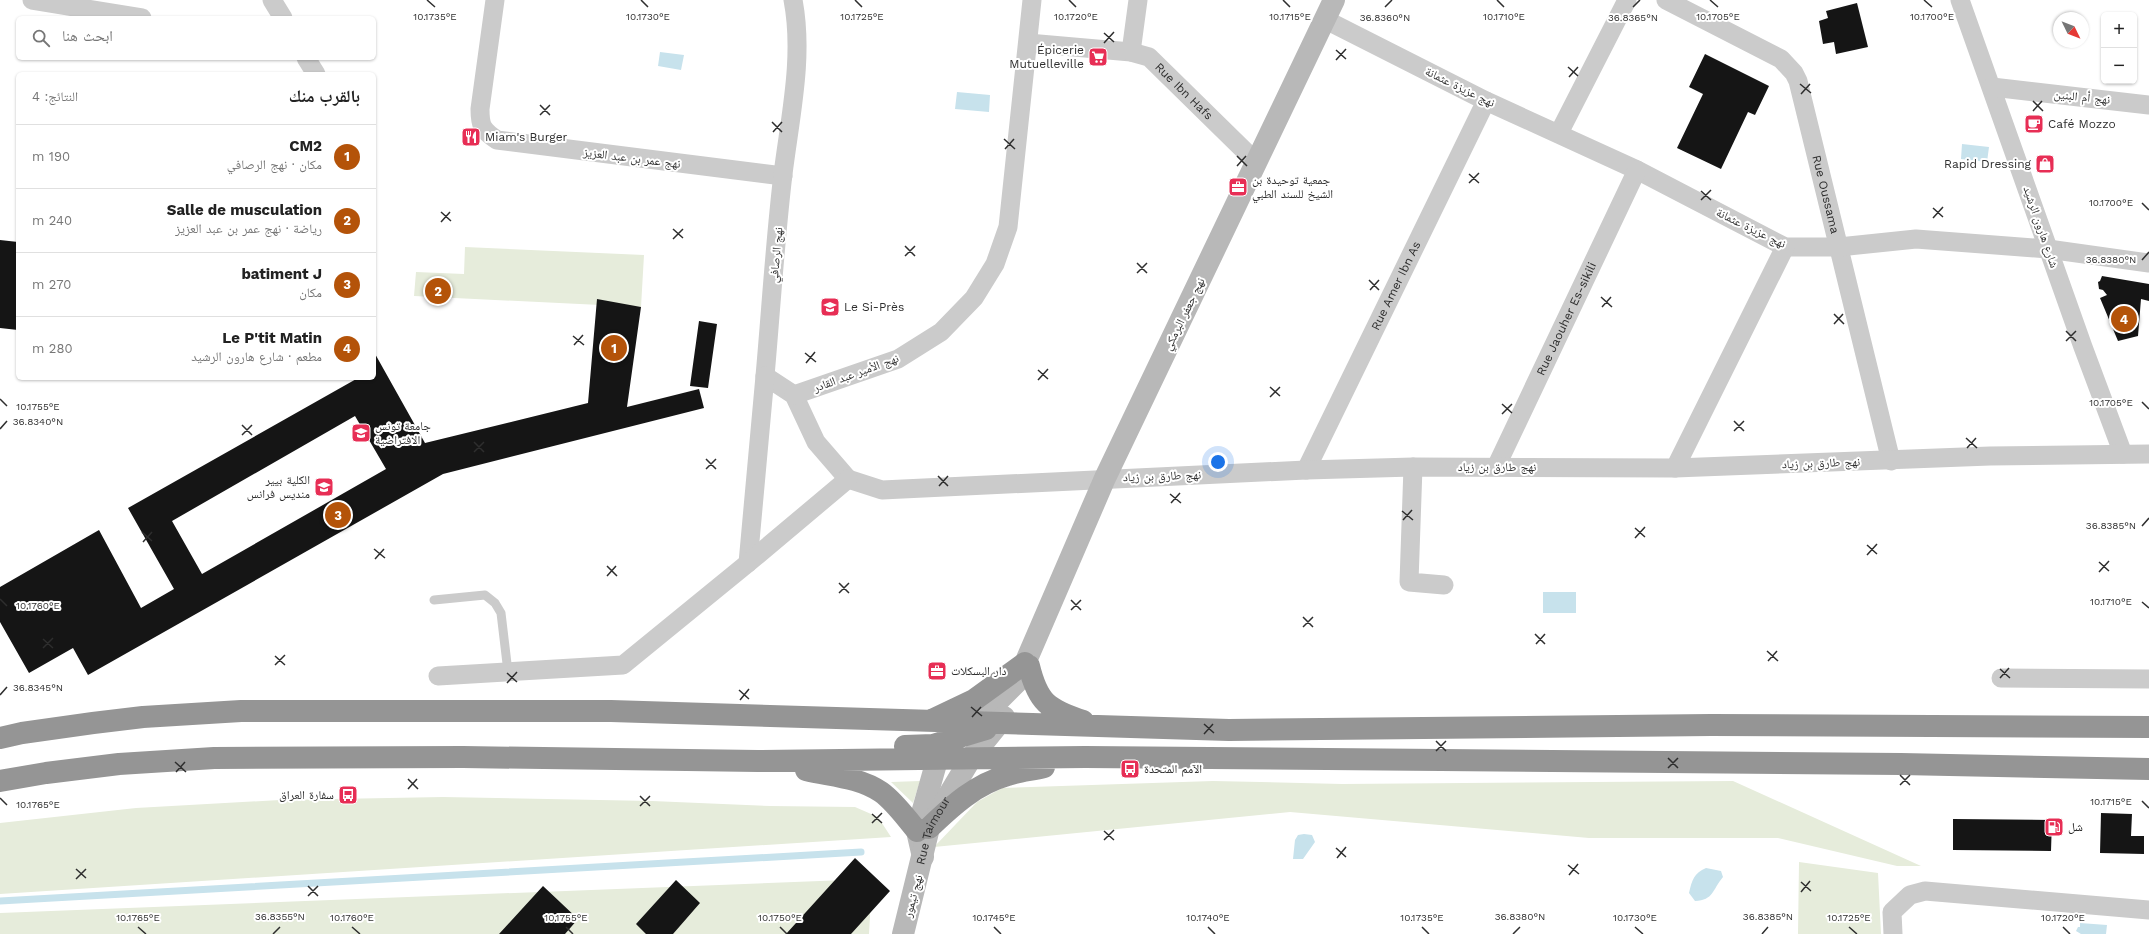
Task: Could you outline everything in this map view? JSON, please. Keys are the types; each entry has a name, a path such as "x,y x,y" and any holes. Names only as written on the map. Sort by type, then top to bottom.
{"highway":[{"path":"930,721 974,700 1027,665 1033,683 1043,701 1064,715 1099,726"},
{"path":"0,738 22,733 143,717 241,711 611,711 930,721 970,723 1005,733 1142,737 1229,730"},
{"path":"663,758 708,751 933,745 995,729 1099,726 1229,730 1703,725 2149,727"},
{"path":"937,760 995,729"},
{"path":"758,761 844,777 871,787 923,829 975,788 1007,775 1085,757"},
{"path":"0,781 46,773 119,764 214,758 663,758 758,761 1085,757 1894,764 2149,769"}],"street":[{"path":"32,0 130,16"},
{"name":"نهج عمر بن عبد العزيز","path":"495,0 480,109 480,121 484,132 497,140 783,176"},
{"name":"نهج الرصافي","path":"748,563 783,176 798,55 796,18 792,0"},
{"name":"نهج الأمير عبد القادر","path":"794,395 898,359 941,332 974,298 995,264 1008,226 1032,0"},
{"path":"1131,52 1138,0"},
{"name":"نهج جعفر البرمكي","path":"995,729 1010,708 1039,629 1104,478 1197,288 1255,161 1334,0"},
{"path":"1559,133 1627,0"},
{"name":"Rue Oussama","path":"1666,0 1781,59 1794,73 1839,247 1891,461"},
{"name":"شارع هارون الرشيد","path":"1960,0 2048,249 2123,454"},
{"name":"نهج عزيزة عثمانة","path":"1324,19 1486,101 1559,133 1637,170 1785,247 1839,247 1916,239 2048,249 2149,264"},
{"name":"Rue Ibn Hafs","path":"1028,43 1131,52 1148,57 1158,65 1255,161"},
{"path":"307,60 315,72"},
{"name":"نهج أم البنين","path":"1992,87 2149,105"},
{"name":"Rue Amer Ibn As","path":"1306,470 1486,101"},
{"name":"Rue Jaouher Es-sikili","path":"1496,467 1637,170"},
{"path":"1675,468 1785,247"},
{"path":"438,676 623,665 748,563 848,478 816,442 794,395 764,376"},
{"name":"نهج طارق بن زياد","path":"848,478 882,490 1104,478 1306,470 1413,467 1675,468 2149,454"},
{"path":"1413,467 1409,582 1444,585"},
{"name":"نهج جعفر البرمكي","path":"937,760 953,739 970,723 989,710 1010,690 1017,682 1027,665"},
{"path":"2001,678 2149,679"},
{"name":"Rue Taimour","path":"923,829 971,758 995,729"},
{"path":"0,734 22,733"},
{"name":"Rue Taimour","path":"923,857 923,829 937,760"},
{"name":"نهج تيمور","path":"903,934 923,857"},
{"path":"1893,934 1892,912 1910,894 1925,891 2149,910"}],"lane":[{"path":"434,600 485,595 495,603 502,613 508,672"}],"green space":[{"path":"465,247 644,255 641,307 414,296 416,272 464,274"},
{"path":"920,781 913,803 891,782"},
{"path":"1213,781 1342,784 1733,781 1921,866 1897,866 1778,838 1589,838 1290,812 934,847 977,802 1002,788"},
{"path":"443,797 855,807 878,817 891,837 0,894 0,823 136,808 280,800"},
{"path":"1799,862 1878,873 1881,934 1798,934"},
{"path":"872,879 869,934 0,934 0,913"}],"water":[{"path":"660,52 684,55 681,70 658,66"},
{"path":"957,92 990,95 989,112 955,109"},
{"path":"1962,144 1989,147 1987,162 1961,159"},
{"path":"1543,592 1576,592 1576,613 1543,613"},
{"path":"1298,835 1312,835 1315,842 1303,859 1293,859 1295,840"},
{"path":"1706,868 1721,871 1723,877 1712,894 1706,899 1695,901 1689,893 1691,884 1696,875"},
{"path":"2080,923 2107,925 2106,934 2081,934 2076,931 2078,927 2080,927"}],"building":[{"path":"1857,3 1868,47 1836,54 1834,42 1823,44 1819,21 1828,18 1826,11"},
{"path":"1705,54 1769,86 1755,115 1748,112 1721,169 1677,148 1703,94 1689,87"},
{"path":"0,240 16,242 16,330 0,328"},
{"path":"2102,276 2149,284 2149,301 2141,299 2138,336 2118,341 2100,298 2107,295 2103,290 2099,289 2098,282"},
{"path":"597,299 641,307 627,407 699,389 704,408 443,474 88,675 73,648 29,673 0,622 0,587 99,530 141,608 174,589 128,508 354,380 376,380 376,356 425,443 588,403","holes":["355,416 386,469 202,574 172,521"]},
{"path":"699,321 717,324 708,388 690,386"},
{"path":"2101,813 2132,814 2131,836 2144,836 2144,854 2100,853"},
{"path":"1953,819 2052,820 2051,851 1953,850"},
{"path":"855,858 890,891 851,934 786,934"},
{"path":"676,880 700,903 673,934 646,934 636,924"},
{"path":"543,886 578,919 565,934 499,934"}],"waterway":[{"path":"0,901 861,852"}],"place":[{"name":"Épicerie Mutuelleville","path":"1098,57"},
{"name":"Café Mozzo","path":"2034,124"},
{"name":"Miam's Burger","path":"471,137"},
{"name":"Rapid Dressing","path":"2045,164"},
{"name":"جمعية توحيدة بن الشيخ للسند الطبي","path":"1238,187"},
{"name":"Salle de musculation","path":"438,291"},
{"name":"Le Si-Près","path":"830,307"},
{"name":"Le P'tit Matin","path":"2124,319"},
{"name":"CM2","path":"614,348"},
{"name":"جامعة تونس الافتراضية","path":"361,433"},
{"name":"الكلية بيير منديس فرانس","path":"324,487"},
{"name":"batiment J","path":"338,515"},
{"name":"دار البسكلات","path":"937,671"},
{"name":"الآمم المتحدة","path":"1130,769"},
{"name":"سفارة العراق","path":"348,795"},
{"name":"شل","path":"2054,827"}]}
